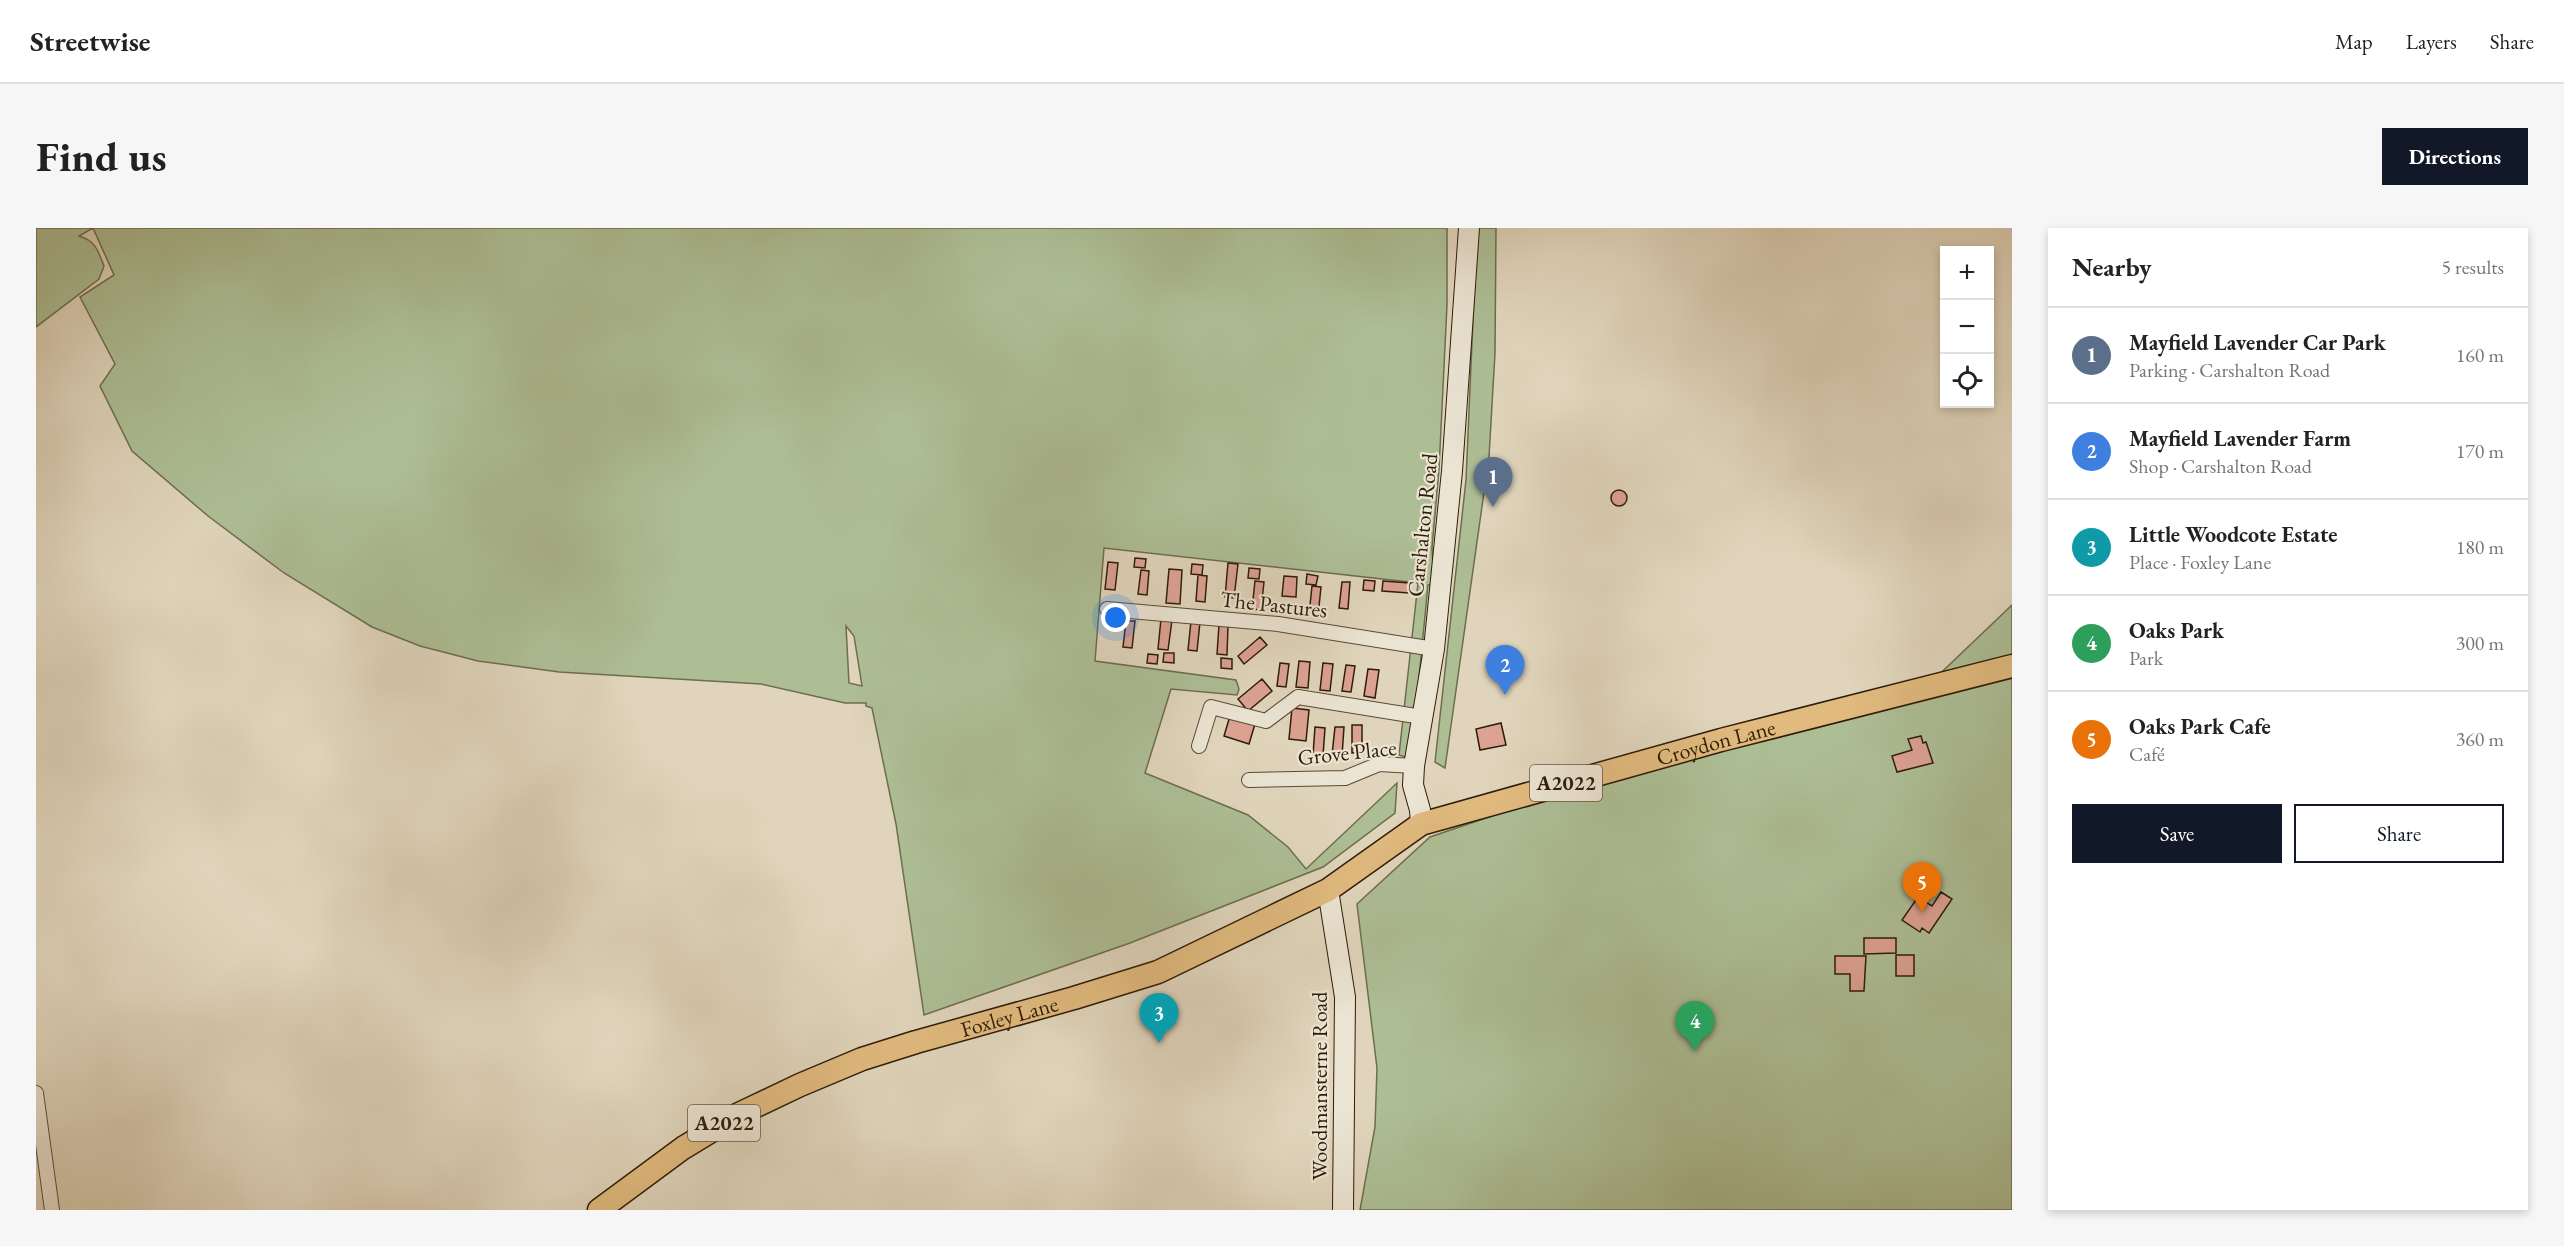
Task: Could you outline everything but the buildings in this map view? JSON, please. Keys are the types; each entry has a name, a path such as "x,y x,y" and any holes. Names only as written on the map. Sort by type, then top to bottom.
{"main road":[{"name":"Carshalton Road","path":"1421,824 1420,810 1413,785 1414,766 1434,649 1452,471 1469,228"},
{"name":"Croydon Lane","path":"1421,824 1721,740 2012,666"},
{"name":"Foxley Lane","path":"599,1210 683,1148 739,1114 800,1085 862,1059 1158,972 1328,890 1421,824"},
{"name":"Woodmansterne Road","path":"1328,890 1345,997 1343,1210"}],"street":[{"name":"The Pastures","path":"1107,609 1278,624 1434,649"},
{"name":"Grove Place","path":"1199,746 1211,708 1266,721 1298,697 1422,717"},
{"name":"Grove Place","path":"1249,780 1345,778 1379,765 1414,766"},
{"path":"36,1093 52,1210"}],"green space":[{"path":"36,228 93,228 79,236 93,244 104,266 99,279 36,327"},
{"path":"93,228 1447,228 1447,305 1439,470 1432,548 1434,585 1428,585 1411,759 1399,755 1418,583 1104,548 1095,661 1236,680 1239,689 1237,695 1171,689 1145,773 1248,815 1288,847 1306,869 1397,783 1395,813 1323,867 1130,943 924,1015 896,824 872,708 866,706 866,703 845,703 761,684 559,672 478,661 420,646 372,627 284,573 208,516 132,451 100,386 115,364 80,297 114,275","holes":["846,626 854,636 862,686 849,683"]},
{"path":"1477,228 1496,228 1495,353 1489,457 1445,768 1435,762 1466,480"},
{"path":"2012,605 2012,1210 1360,1210 1375,1127 1377,1068 1357,904 1430,837 1698,746 1927,686"}],"place":[{"name":"Mayfield Lavender Car Park","path":"1493,507"},
{"name":"Mayfield Lavender Farm","path":"1505,695"},
{"name":"Oaks Park Cafe","path":"1922,912"},
{"name":"Little Woodcote Estate","path":"1159,1043"},
{"name":"Oaks Park","path":"1695,1051"}]}
